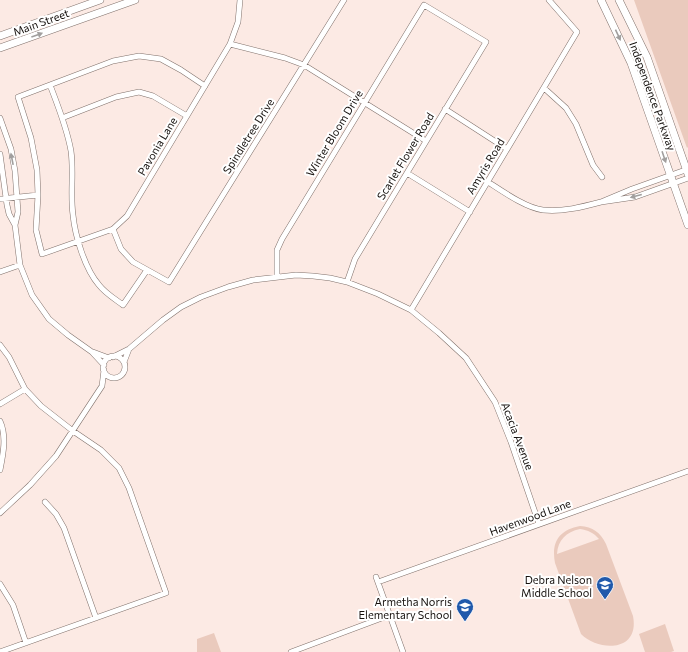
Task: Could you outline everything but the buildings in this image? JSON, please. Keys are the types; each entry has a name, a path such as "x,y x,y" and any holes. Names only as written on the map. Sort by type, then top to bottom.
{"main road":[{"name":"Main Street","path":"0,36 100,0"},
{"name":"Main Street","path":"0,48 135,0"},
{"name":"Independence Parkway","path":"601,0 631,63 688,224"},
{"name":"Independence Parkway","path":"619,0 647,57 688,171"}],"street":[{"name":"Pavonia Lane","path":"38,195 36,230 42,254 113,229 127,216 230,44 238,22 240,0"},
{"name":"Spindletree Drive","path":"146,270 169,282 344,0"},
{"name":"Amyris Road","path":"411,310 577,32 549,0"},
{"name":"Winter Bloom Drive","path":"277,277 277,250 282,238 424,5 486,42"},
{"name":"Scarlet Flower Road","path":"347,282 355,259 486,42"},
{"path":"230,44 285,58 304,65 426,141"},
{"path":"0,199 38,195 37,170 32,144 18,97 113,61 139,56 161,59 182,70 205,86"},
{"path":"50,85 62,118 71,151 73,214 78,241 86,263 99,286 123,305 146,270 133,262 122,249 113,229"},
{"path":"544,88 566,108 576,124 593,165 602,177"},
{"path":"62,118 116,97 139,92 153,96 187,116"},
{"path":"445,109 507,149"},
{"path":"0,118 11,149 15,171 18,212 15,225 20,265 32,295 49,319 68,336 92,352 111,358 118,357 124,362"},
{"path":"0,154 9,214 15,225"},
{"path":"601,202 632,189 688,171"},
{"path":"407,173 470,212"},
{"path":"488,182 521,203 542,210 572,210 601,202 635,197 688,178"},
{"path":"0,272 20,265"},
{"name":"Acacia Avenue","path":"129,349 180,307 228,287 253,280 296,275 313,276 347,282 378,294 411,310 466,358 495,402 511,442 539,524"},
{"path":"0,345 9,357 25,389 41,406 73,431 101,450 119,468 129,488 166,593 0,652"},
{"path":"0,513 20,495 56,456 102,386 104,368 111,358 129,349"},
{"path":"102,386 123,374 125,370 124,362 129,349"},
{"path":"92,352 108,376 116,378"},
{"path":"0,404 25,389"},
{"path":"0,421 2,426 4,453 0,470"},
{"name":"Havenwood Lane","path":"390,615 377,580 688,471"},
{"path":"45,502 56,514 64,528 96,618"},
{"path":"0,584 13,605 26,643"},
{"path":"291,652 390,615 403,652"}],"shaded area":[{"path":"634,0 688,0 687,148"},
{"path":"580,526 592,529 599,533 606,544 633,616 634,628 630,637 624,642 607,646 589,640 581,634 555,563 554,556 554,549 558,538 573,528","holes":["580,529 593,533 599,539 557,554 559,545 564,537 571,532"]},
{"path":"665,624 674,651 645,652 639,634"},
{"path":"214,633 221,652 197,652 197,639"}],"place":[{"name":"Debra Nelson Middle School","path":"605,600"},
{"name":"Armetha Norris Elementary School","path":"465,622"}]}
